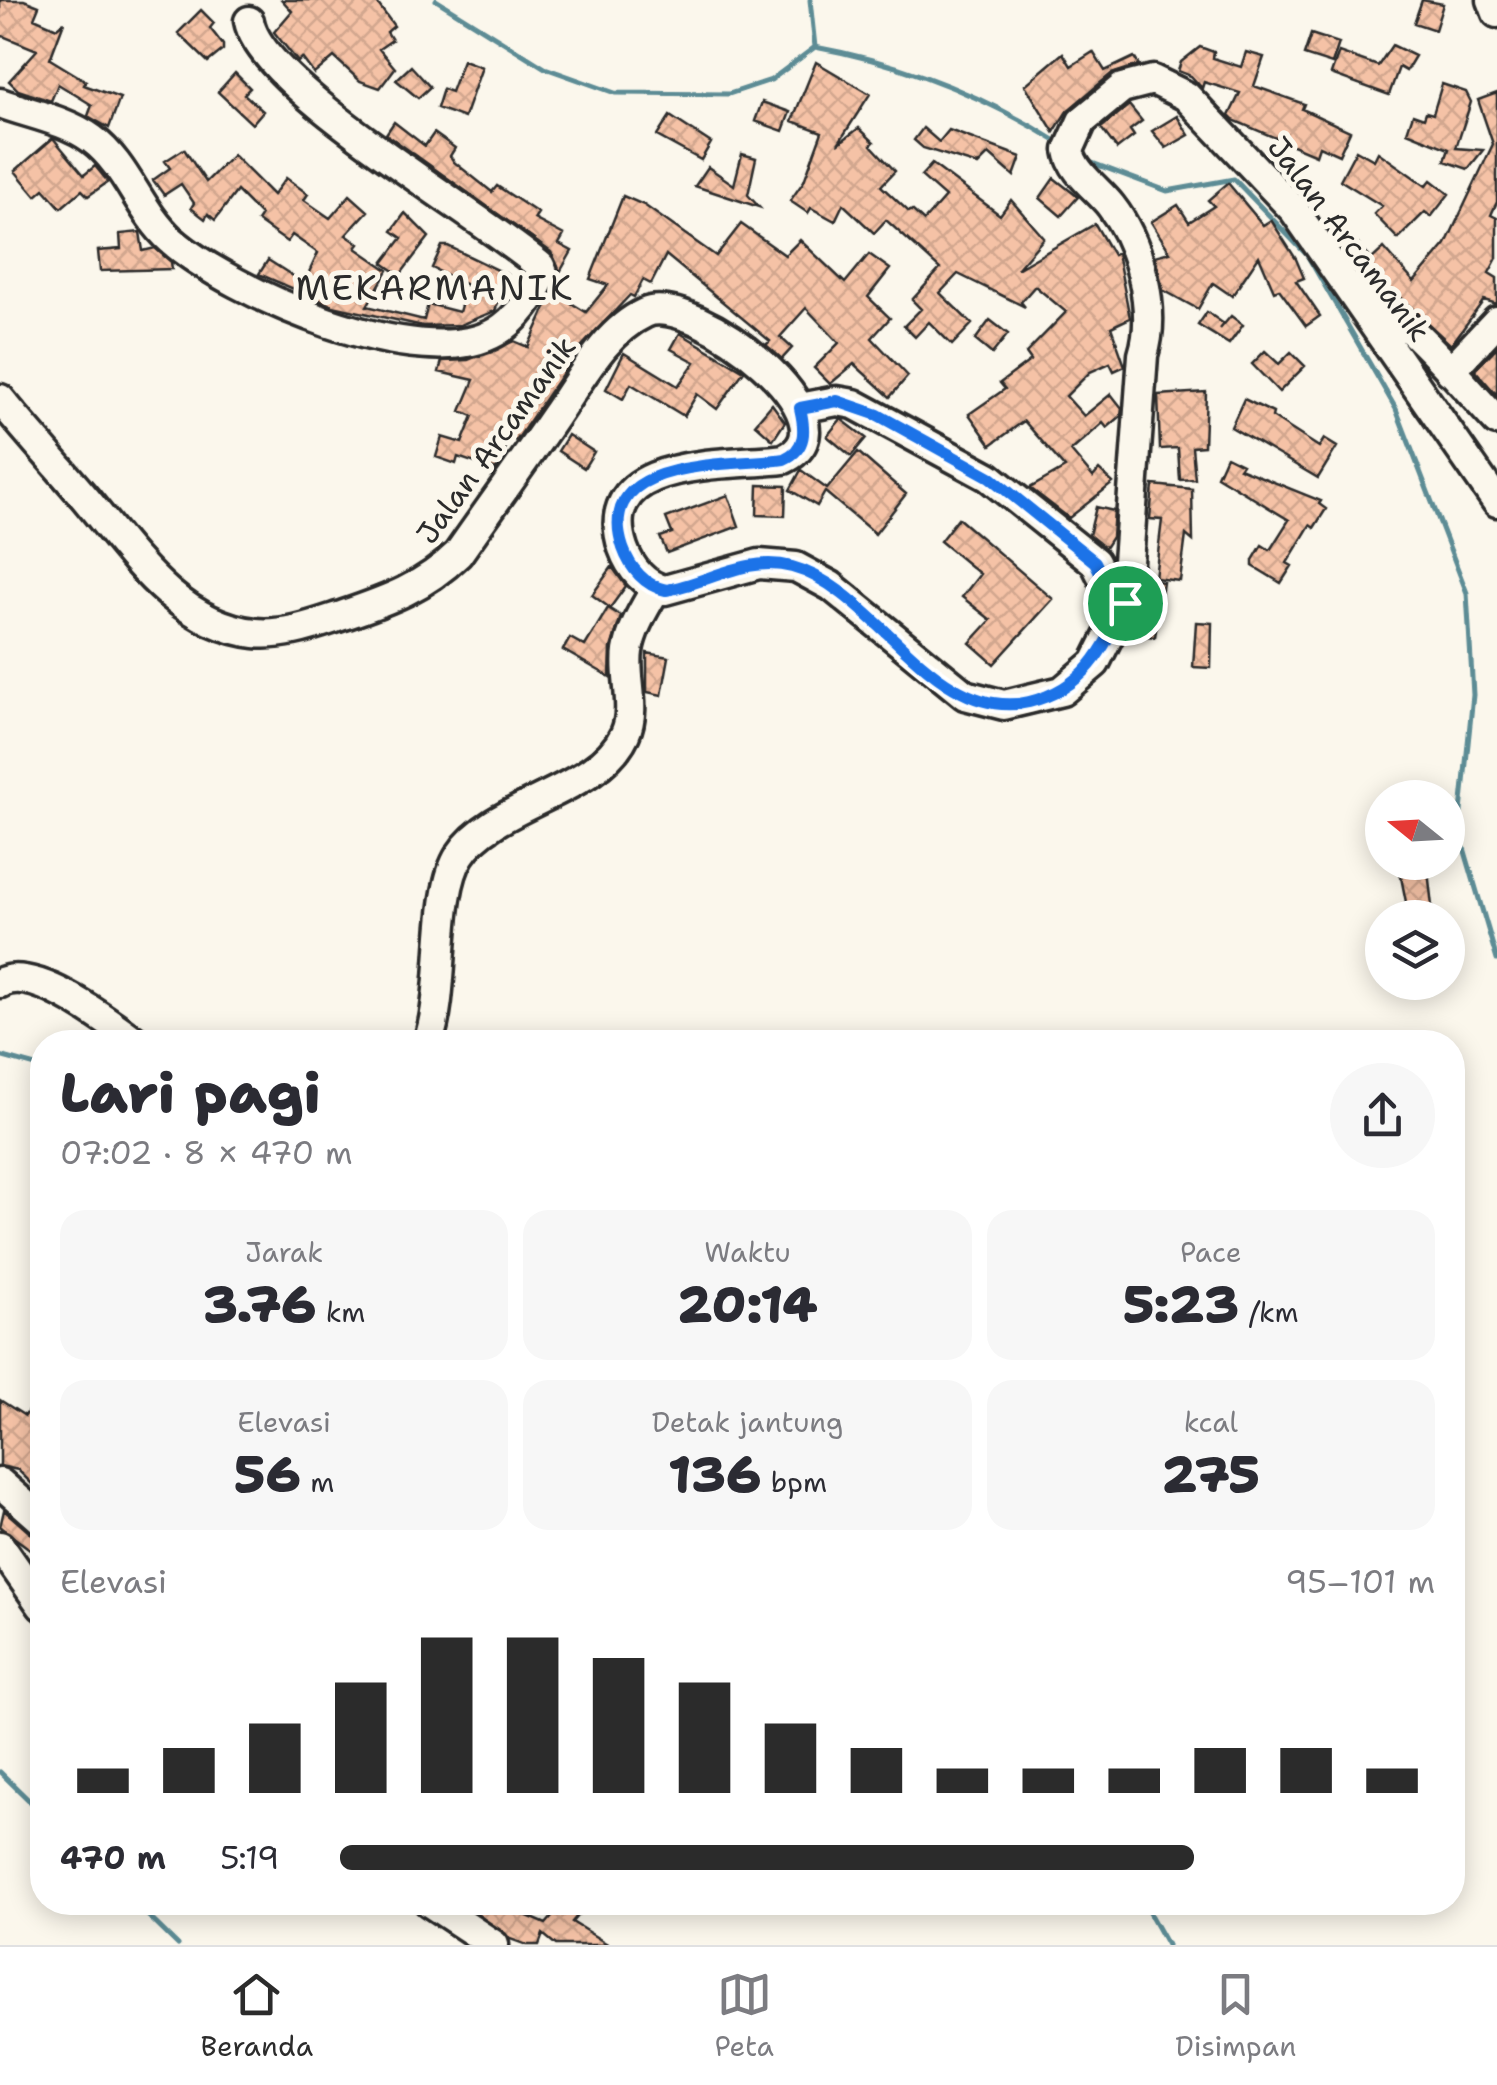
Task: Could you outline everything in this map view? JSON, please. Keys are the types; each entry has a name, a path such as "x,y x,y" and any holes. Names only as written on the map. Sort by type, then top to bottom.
{"street":[{"path":"1492,0 1497,13"},
{"path":"0,103 84,134 114,160 149,216 171,240 206,265 297,312 345,330 437,342 486,337 506,324 536,288 543,273 540,266 356,132 283,72 251,30 249,21"},
{"name":"Jalan Arcamanik","path":"656,588 675,588 758,564 796,568 831,586 951,686 975,699 1004,705 1038,700 1079,680 1095,663 1125,603 1143,354 1150,332 1130,242 1113,208 1070,158 1072,139 1082,121 1130,84 1153,80 1176,89 1267,176 1497,502"},
{"path":"1351,294 1379,304 1497,420"},
{"name":"Jalan Arcamanik","path":"0,400 156,582 198,614 254,633 318,624 390,599 439,572 458,554 599,353 644,313 676,310 700,322 782,381 800,408"},
{"path":"1450,371 1497,321"},
{"path":"432,1030 458,858 480,834 596,766 617,748 630,722 630,640 656,588 640,576 623,548 621,520 634,492 653,476 676,468 793,455 804,438 800,408 837,401 854,404 990,477 1095,562 1106,584 1125,603"},
{"path":"0,983 17,978 53,990 117,1030"},
{"path":"0,1483 30,1509"},
{"path":"0,1546 30,1589"},
{"path":"449,1915 494,1945"}],"building":[{"path":"0,0 24,0 39,6 34,18 57,28 64,22 50,59 86,81 84,85 120,98 109,128 88,116 92,105 58,84 51,101 18,90 9,81 37,50 0,35"},
{"path":"282,0 375,0 394,26 387,32 392,40 379,49 395,68 380,88 360,81 334,57 314,74 302,58 298,62 274,32 292,11"},
{"path":"1422,0 1443,4 1435,30 1414,23"},
{"path":"201,10 214,23 210,28 223,45 223,50 208,62 178,33"},
{"path":"1311,34 1339,43 1332,64 1304,55"},
{"path":"1392,45 1415,56 1406,71 1399,67 1389,95 1331,74 1339,52 1378,66"},
{"path":"1200,47 1214,52 1213,58 1241,67 1246,52 1264,57 1254,86 1304,104 1302,109 1350,131 1339,155 1319,146 1316,155 1233,120 1229,116 1240,93 1204,82 1202,88 1191,76 1178,71 1181,62"},
{"path":"1093,52 1105,71 1134,57 1139,65 1111,74 1067,111 1054,132 1025,85 1063,53 1071,66"},
{"path":"463,60 482,67 464,118 437,108 443,89 451,92"},
{"path":"816,62 870,94 838,144 859,128 874,142 871,145 895,171 881,186 909,212 912,210 924,221 945,197 921,176 932,164 1000,215 1011,200 1044,238 1017,269 1095,224 1113,255 1117,253 1130,318 1111,327 1125,366 1114,371 1110,363 1090,372 1066,396 1084,416 1111,394 1122,408 1121,416 1107,428 1103,423 1071,451 1093,477 1099,470 1113,483 1069,518 1030,488 1065,468 1024,421 991,445 969,414 1005,389 1000,383 1031,360 1026,353 1066,312 1035,286 1021,302 1025,307 958,274 940,293 972,324 952,345 929,322 915,337 904,326 921,309 912,300 940,269 886,220 874,233 843,204 835,221 811,208 808,213 790,201 804,181 822,132 792,121"},
{"path":"411,66 430,87 418,98 396,80"},
{"path":"235,73 250,88 244,94 263,111 252,124 218,92"},
{"path":"1442,84 1466,92 1471,102 1456,148 1483,150 1468,169 1445,161 1449,149 1407,132 1413,114 1424,118 1426,112 1433,114"},
{"path":"1497,93 1497,202 1491,215 1497,218 1497,258 1489,273 1497,278 1497,304 1484,300 1451,345 1402,299 1362,278 1344,251 1356,242 1371,260 1384,248 1414,282 1446,244 1493,144 1478,100"},
{"path":"762,102 790,112 783,131 755,121"},
{"path":"1129,105 1142,121 1130,130 1134,136 1117,149 1101,128"},
{"path":"670,116 711,143 701,160 657,136"},
{"path":"1177,116 1189,135 1166,148 1152,131"},
{"path":"394,122 425,146 434,133 455,148 450,156 454,162 492,192 497,186 538,213 534,219 564,235 559,244 572,251 560,272 551,252 386,134"},
{"path":"923,128 939,142 949,130 1021,157 1014,176 989,154 978,165 923,148 914,140"},
{"path":"53,138 84,175 95,166 108,182 88,196 82,190 61,208 44,189 36,196 15,171"},
{"path":"184,149 206,182 233,155 273,195 286,178 308,194 304,200 330,218 350,195 368,211 346,235 359,244 356,248 388,270 367,306 424,320 428,304 459,312 467,285 432,268 442,246 448,246 508,275 495,311 460,325 423,326 333,306 259,274 268,260 304,283 318,253 292,235 287,242 257,221 261,215 237,191 215,220 208,214 205,219 191,208 194,203 181,184 164,195 153,180 170,168 165,161"},
{"path":"1356,150 1374,160 1378,152 1426,186 1431,180 1449,194 1431,217 1425,212 1398,239 1374,214 1382,206 1340,180"},
{"path":"742,154 756,158 748,195 759,207 695,186 708,167 734,185"},
{"path":"1054,178 1078,197 1061,216 1040,198"},
{"path":"1228,183 1263,225 1271,220 1296,259 1304,278 1296,281 1320,316 1306,326 1279,289 1274,291 1259,256 1232,296 1213,283 1198,309 1163,290 1155,256 1170,252 1151,222 1178,205 1189,222 1214,206 1208,200"},
{"path":"623,196 644,205 716,256 741,224 785,255 800,240 845,283 869,254 890,269 868,297 890,318 872,338 908,376 890,397 854,364 830,384 814,368 839,343 806,308 780,337 792,348 782,359 766,345 770,341 666,255 651,284 643,280 634,297 630,295 580,348 516,441 510,438 496,470 458,457 456,464 436,457 442,437 462,443 473,416 461,411 474,380 439,372 442,361 468,360 514,341 528,347 553,292 586,312 608,285 590,279"},
{"path":"405,213 429,237 400,275 383,263 402,238 392,231"},
{"path":"140,232 143,251 155,248 171,262 172,269 100,271 98,251 121,249 120,234"},
{"path":"1207,312 1224,324 1220,329 1231,316 1243,325 1229,344 1198,325"},
{"path":"990,320 1008,334 992,354 975,340"},
{"path":"680,333 744,371 717,409 697,394 684,416 631,384 623,399 606,389 624,353 678,386 695,362 671,349"},
{"path":"1497,347 1497,395 1475,370"},
{"path":"1265,351 1279,364 1291,352 1305,366 1279,392 1252,364"},
{"path":"1206,392 1204,446 1192,447 1195,479 1180,480 1178,448 1160,449 1158,395"},
{"path":"1244,399 1273,413 1272,417 1319,447 1324,439 1337,447 1318,478 1231,427"},
{"path":"772,404 785,422 773,440 755,424"},
{"path":"841,419 866,438 851,456 827,436"},
{"path":"568,435 594,452 584,468 558,451"},
{"path":"858,452 906,494 875,534 825,492 817,506 790,490 801,470 827,489"},
{"path":"1226,456 1242,464 1239,468 1321,501 1319,504 1326,509 1314,528 1310,525 1287,563 1292,566 1281,583 1253,566 1253,560 1262,545 1270,550 1289,520 1217,476"},
{"path":"758,485 786,486 785,516 757,515"},
{"path":"1153,485 1192,489 1193,541 1186,535 1180,581 1155,578 1162,520 1150,519"},
{"path":"728,495 739,526 667,553 660,537 672,533 666,518"},
{"path":"1096,507 1114,511 1112,537 1105,548 1089,535"},
{"path":"958,518 1053,599 994,664 970,643 991,620 962,597 980,574 940,541"},
{"path":"612,567 626,586 610,608 592,595"},
{"path":"1144,579 1163,582 1155,637 1136,635"},
{"path":"608,608 621,616 611,648 610,677 563,650 570,638 585,646"},
{"path":"1196,622 1212,623 1211,668 1193,667"},
{"path":"647,653 669,657 662,695 647,692"},
{"path":"1402,880 1429,880 1431,900 1406,900"},
{"path":"0,1400 25,1416 30,1412 30,1482 18,1470 0,1466"},
{"path":"4,1510 30,1533 30,1549 0,1527"},
{"path":"478,1915 525,1915 546,1924 554,1915 578,1915 572,1922 609,1945 556,1945 543,1934 539,1945 510,1939"}],"waterway":[{"path":"436,0 545,68 615,93 729,94 771,80 815,47 880,62 973,96 1061,144"},
{"path":"810,0 815,47"},
{"path":"1087,161 1167,191 1234,179 1307,255 1396,409 1467,593 1473,695 1459,831 1497,960"},
{"path":"0,1056 30,1064"},
{"path":"0,1772 30,1801"},
{"path":"147,1915 178,1945"},
{"path":"1150,1915 1167,1945"}],"district":[{"name":"MEKARMANIK","path":"435,287"}],"route":[{"path":"837,401 854,404 904,428 990,477 1095,562 1106,584 1125,603 1095,663 1079,680 1038,700 990,703 951,686 831,586 796,568 758,564 675,588 656,588 631,564 623,548 621,520 634,492 653,476 676,468 772,461 793,455 804,438 800,408 837,401"}]}
